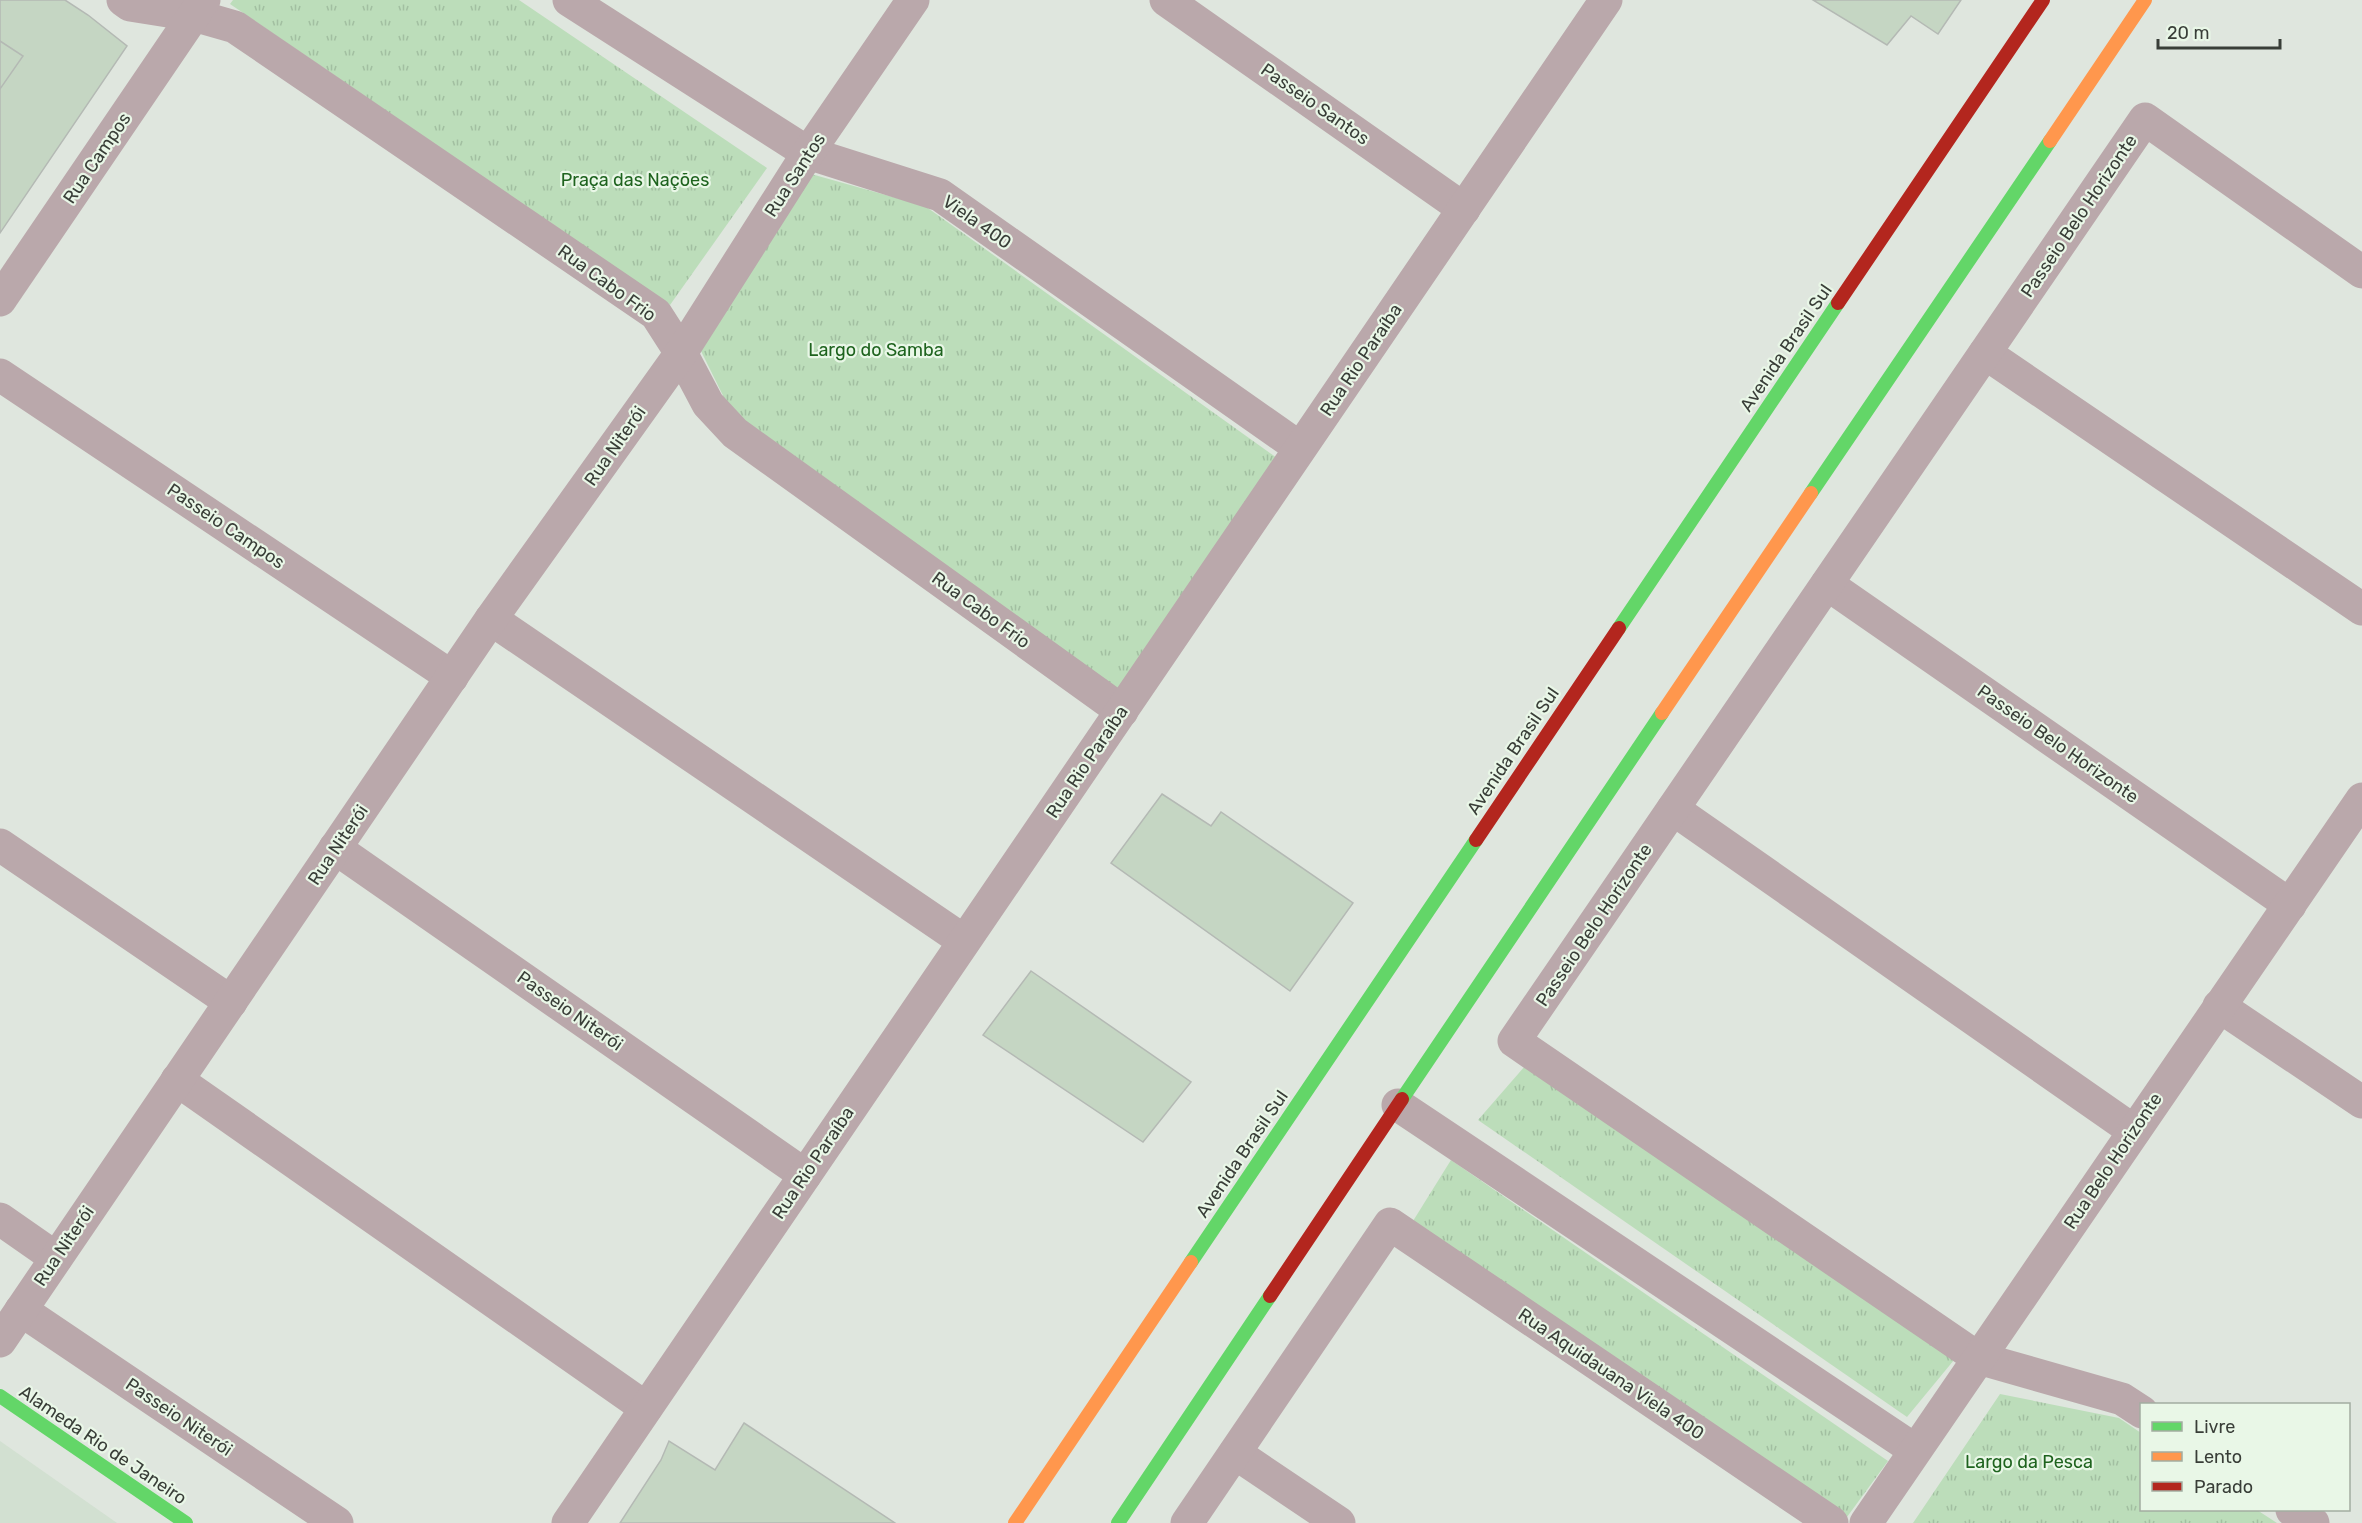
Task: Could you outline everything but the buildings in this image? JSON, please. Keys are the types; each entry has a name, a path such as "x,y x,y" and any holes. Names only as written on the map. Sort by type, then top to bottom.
{"main road":[{"name":"Avenida Brasil Sul","path":"1015,1523 2043,0"},
{"path":"1118,1523 2145,0"},
{"name":"Alameda Rio de Janeiro","path":"0,1396 186,1523"}],"street":[{"name":"Rua Cabo Frio","path":"123,0 130,5 199,7 235,27 656,314 681,353 708,404 735,433 1122,711"},
{"name":"Viela 400","path":"570,0 808,153 940,195 1300,448"},
{"name":"Rua Santos","path":"681,353 808,153 913,0"},
{"name":"Passeio Santos","path":"1166,0 1464,209"},
{"name":"Rua Rio Paraíba","path":"568,1523 1606,0"},
{"name":"Rua Campos","path":"0,300 199,7"},
{"name":"Passeio Belo Horizonte","path":"1978,1358 1514,1041 2145,119 2362,272"},
{"name":"Rua Niterói","path":"0,1341 491,619 681,353"},
{"path":"1985,353 2362,609"},
{"name":"Passeio Campos","path":"0,375 452,677"},
{"name":"Passeio Belo Horizonte","path":"1827,584 2290,904"},
{"path":"491,619 964,941"},
{"name":"Rua Belo Horizonte","path":"1866,1523 2362,799"},
{"path":"1673,808 2134,1131"},
{"path":"0,845 231,1002"},
{"name":"Passeio Niterói","path":"335,848 806,1175"},
{"path":"2219,1006 2362,1102"},
{"path":"177,1080 646,1408"},
{"path":"1398,1105 1915,1450"},
{"path":"0,1219 56,1258"},
{"name":"Rua Aquidauana Viela 400","path":"1235,1453 1390,1224 1832,1523"},
{"name":"Passeio Niterói","path":"21,1310 337,1523"},
{"path":"1978,1358 2122,1399 2140,1411"},
{"path":"1187,1523 1235,1453 1339,1523"},
{"path":"2295,1511 2313,1523"}],"shaded area":[{"path":"0,1441 117,1523 0,1523"}],"green space":[{"name":"Praça das Nações","path":"233,0 519,0 767,168 670,305 230,4"},
{"name":"Largo do Samba","path":"811,174 925,206 1277,458 1117,690 743,436 698,345"},
{"path":"1525,1066 1954,1360 1907,1417 1478,1120"},
{"path":"1451,1160 1888,1461 1847,1517 1413,1221"},
{"name":"Largo da Pesca","path":"2000,1394 2119,1418 2140,1432 2140,1511 2259,1511 2277,1523 1913,1523"}],"traffic: fast":[{"path":"1811,493 2050,141"},
{"path":"1619,628 1838,303"},
{"path":"1402,1099 1662,713"},
{"path":"1191,1262 1476,840"},
{"path":"1118,1523 1270,1296"},
{"path":"0,1396 186,1523"}],"traffic: slow":[{"path":"2050,141 2145,0"},
{"path":"1662,713 1811,493"},
{"path":"1015,1523 1191,1262"}],"traffic: jam":[{"path":"1838,303 2043,0"},
{"path":"1476,840 1619,628"},
{"path":"1270,1296 1402,1099"}]}
